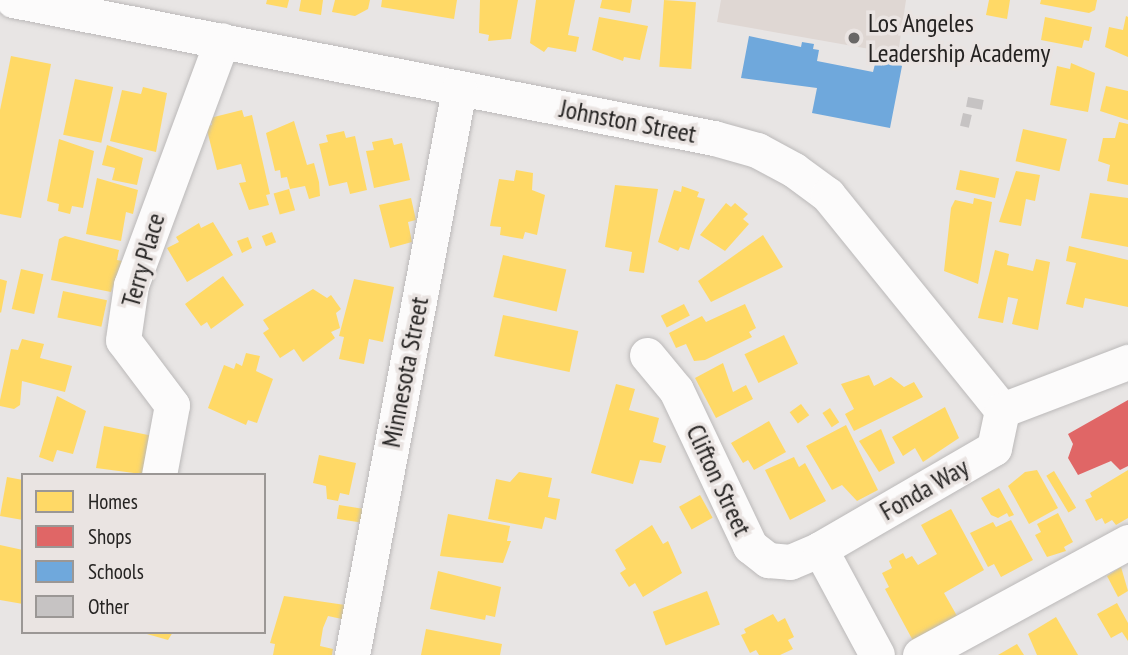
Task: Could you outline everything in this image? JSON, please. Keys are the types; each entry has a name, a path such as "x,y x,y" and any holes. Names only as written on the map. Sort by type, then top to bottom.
{"street":[{"name":"Johnston Street","path":"13,0 143,12 222,40 714,138 757,150 794,170 828,195 858,228 1002,410"},
{"name":"Terry Place","path":"159,473 172,405 123,340 131,285 222,40"},
{"name":"Minnesota Street","path":"352,655 459,89"},
{"name":"Clifton Street","path":"648,355 676,390 750,546 768,560 790,562 820,549"},
{"path":"1002,410 1128,362"},
{"name":"Fonda Way","path":"820,549 994,448 1002,410"},
{"path":"920,655 1128,542"},
{"path":"820,549 877,655"}],"shaded area":[{"name":"Los Angeles Leadership Academy","path":"721,0 906,0 898,54 717,22"}],"building: Homes":[{"path":"267,0 289,0 287,8 266,4"},
{"path":"301,0 323,0 321,15 299,11"},
{"path":"335,0 370,0 368,9 355,16 332,12"},
{"path":"382,0 457,0 454,19 381,7"},
{"path":"480,0 518,0 511,39 488,41 489,35 479,33"},
{"path":"536,0 575,0 568,35 579,37 576,52 548,47 544,52 530,43"},
{"path":"602,0 632,0 630,13 600,8"},
{"path":"664,0 696,2 691,69 659,67"},
{"path":"989,0 1010,0 1007,19 986,15"},
{"path":"1041,0 1097,0 1095,10 1089,13 1040,4"},
{"path":"1126,16 1128,57 1105,47 1109,27 1123,30"},
{"path":"599,17 648,26 640,60 624,57 623,61 592,50"},
{"path":"1045,17 1092,27 1089,41 1084,40 1082,48 1041,40"},
{"path":"11,56 51,64 21,218 0,214 0,110"},
{"path":"1071,63 1095,73 1088,112 1050,105 1057,66 1070,69"},
{"path":"75,79 113,87 101,143 63,135"},
{"path":"1106,86 1128,91 1128,120 1100,111"},
{"path":"143,87 167,93 156,152 110,141 122,90 141,94"},
{"path":"242,110 244,117 252,115 270,194 266,195 269,205 249,210 239,183 246,182 241,164 217,170 206,126 212,125 210,118"},
{"path":"294,121 307,165 314,163 319,182 320,196 309,199 305,186 290,189 287,177 281,178 280,170 275,171 266,133"},
{"path":"1119,122 1128,124 1128,185 1107,181 1110,165 1098,161 1103,138 1115,138"},
{"path":"1023,129 1067,139 1059,171 1016,161"},
{"path":"344,131 346,138 355,136 367,190 350,194 347,182 329,186 319,144 328,142 326,135"},
{"path":"392,138 394,145 402,143 410,180 374,188 366,151 374,150 372,142"},
{"path":"59,139 94,151 83,208 72,206 70,214 58,211 59,204 47,201"},
{"path":"107,145 143,158 137,185 112,180 115,168 102,165"},
{"path":"516,170 533,173 532,190 545,195 537,235 525,232 523,239 500,235 501,227 490,226 499,179 514,181"},
{"path":"960,170 999,178 995,198 956,190"},
{"path":"1016,171 1040,175 1035,201 1026,199 1021,226 999,222"},
{"path":"97,178 138,190 133,214 126,212 121,241 86,234"},
{"path":"615,185 658,189 644,273 629,271 632,252 605,247"},
{"path":"682,186 699,192 697,197 705,199 689,250 680,247 678,251 658,242 674,190 681,192"},
{"path":"289,189 295,210 280,215 274,193"},
{"path":"1090,193 1128,198 1128,247 1081,238"},
{"path":"411,198 416,220 408,222 412,242 390,248 379,205"},
{"path":"974,198 992,202 978,284 944,271 951,208 955,200 973,204"},
{"path":"726,203 731,207 735,203 748,214 743,219 749,224 725,251 700,235"},
{"path":"213,222 233,255 187,282 167,248 179,242 176,237 199,223 201,228"},
{"path":"272,232 276,242 266,246 262,236"},
{"path":"763,235 783,267 711,302 698,281"},
{"path":"65,236 119,250 117,260 122,261 111,292 51,280 59,239"},
{"path":"248,237 252,248 242,253 237,241"},
{"path":"1069,246 1128,260 1128,307 1085,298 1083,308 1066,304 1076,263 1066,261"},
{"path":"995,250 1009,254 1007,265 1033,271 1036,259 1050,262 1038,330 1012,324 1018,299 1008,297 1003,323 978,318"},
{"path":"503,255 566,270 557,312 493,297"},
{"path":"21,269 43,274 34,314 12,309"},
{"path":"223,276 244,305 211,329 207,322 201,326 185,304"},
{"path":"0,279 7,281 1,313 0,312"},
{"path":"354,279 394,287 383,342 369,339 364,364 339,359 344,337 339,336"},
{"path":"313,289 327,298 331,295 341,309 336,313 340,328 331,332 335,338 303,362 294,349 280,358 263,333 269,329 263,320"},
{"path":"63,291 107,300 101,327 57,317"},
{"path":"684,304 690,316 667,327 661,316"},
{"path":"745,304 756,328 749,332 752,337 705,360 694,361 686,344 676,348 669,333 702,316 706,322"},
{"path":"503,315 578,331 570,372 494,356"},
{"path":"784,335 798,364 758,383 744,354"},
{"path":"22,339 44,344 40,358 72,366 65,392 22,381 20,405 14,409 0,406 11,349 18,350"},
{"path":"246,353 260,356 256,371 273,379 257,423 248,420 246,425 208,408 224,365 234,369 236,363 242,366"},
{"path":"723,363 733,392 746,385 753,399 716,418 695,378"},
{"path":"869,375 874,386 891,377 904,387 914,382 923,397 854,431 845,414 854,409 841,384"},
{"path":"616,384 635,389 629,410 659,418 653,442 666,446 661,463 640,460 633,484 591,473"},
{"path":"57,396 86,411 73,454 57,450 53,462 39,457"},
{"path":"801,404 809,415 798,424 790,412"},
{"path":"945,407 959,438 923,462 915,448 903,456 892,437"},
{"path":"830,408 839,422 832,427 822,413"},
{"path":"769,421 786,452 754,470 748,460 743,463 731,443"},
{"path":"846,425 878,490 857,501 842,485 832,490 806,446"},
{"path":"104,426 153,436 149,473 96,468"},
{"path":"881,429 895,463 879,472 859,441"},
{"path":"319,455 356,463 349,495 340,493 338,501 327,499 326,486 313,483"},
{"path":"794,457 799,467 805,463 826,501 790,520 765,470"},
{"path":"1037,470 1058,508 1029,524 1008,486 1025,472"},
{"path":"1128,470 1128,518 1116,525 1112,520 1105,524 1102,518 1096,521 1085,500 1092,497 1090,493"},
{"path":"1054,471 1076,508 1068,512 1046,476"},
{"path":"519,472 552,478 548,497 560,499 556,520 545,517 542,529 488,519 496,479 510,482"},
{"path":"7,477 21,480 21,520 0,516"},
{"path":"999,488 1014,515 1009,517 1007,513 998,518 991,515 981,498"},
{"path":"700,495 713,518 692,529 679,507"},
{"path":"339,505 363,509 361,523 337,519"},
{"path":"951,509 984,570 944,593 961,623 917,648 885,589 889,587 882,573 892,568 889,561 903,553 906,559 912,556 918,565 937,554 921,525"},
{"path":"1058,513 1073,542 1064,547 1066,551 1047,557 1035,535 1041,532 1037,524"},
{"path":"448,514 510,526 507,541 511,541 503,563 440,556"},
{"path":"1011,520 1033,560 1001,577 994,564 988,567 970,533 993,522 996,527"},
{"path":"652,525 663,544 668,541 682,573 643,597 635,583 629,587 620,573 626,569 615,550"},
{"path":"0,545 21,550 21,604 0,600"},
{"path":"1121,567 1128,591 1118,597 1107,576"},
{"path":"438,571 501,587 495,617 486,615 485,620 430,609"},
{"path":"707,591 720,625 666,645 653,612"},
{"path":"284,596 345,605 342,619 328,616 323,628 320,646 333,649 332,655 273,655 275,644 270,643"},
{"path":"1117,603 1128,623 1128,641 1122,632 1111,638 1097,614"},
{"path":"773,614 778,622 785,618 794,637 788,640 793,649 780,655 759,655 756,650 750,653 741,635 746,633 744,629"},
{"path":"1056,617 1078,655 1037,655 1028,634"},
{"path":"426,629 502,644 500,655 421,655"},
{"path":"147,634 172,634 168,640"},
{"path":"1017,644 1024,655 998,655"}],"building: Shops":[{"path":"1128,400 1128,466 1120,470 1111,461 1078,475 1068,458 1073,444 1068,434"}],"building: Schools":[{"path":"749,36 801,47 802,42 814,44 813,49 819,50 817,61 873,72 876,60 898,62 902,66 890,128 812,113 817,88 741,78"}],"building: Other":[{"path":"968,97 984,100 982,110 966,107"},
{"path":"963,113 972,115 969,128 960,126"}],"place":[{"name":"Los Angeles Leadership Academy","path":"854,38"}]}
